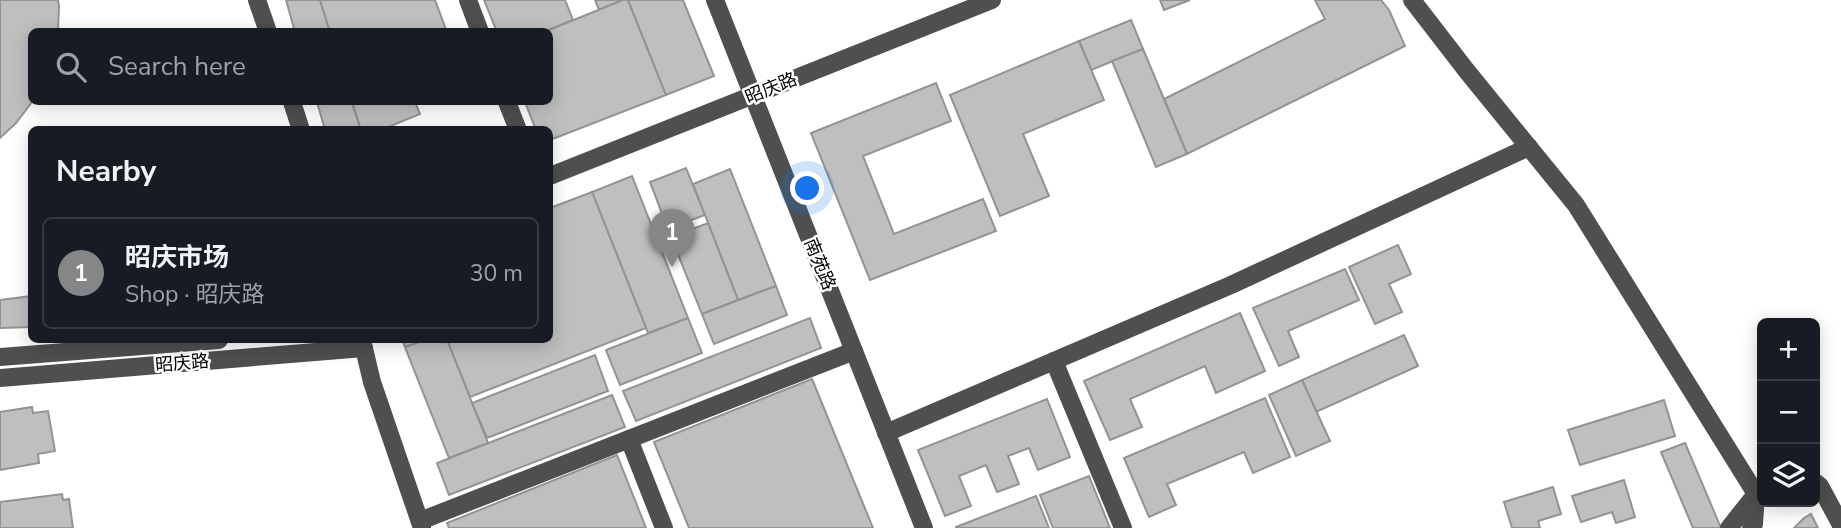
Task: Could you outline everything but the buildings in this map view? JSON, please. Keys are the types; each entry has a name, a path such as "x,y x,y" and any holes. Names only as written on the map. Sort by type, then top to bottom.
{"street":[{"path":"257,0 267,28"},
{"path":"468,0 478,28"},
{"name":"南苑路","path":"715,0 924,528"},
{"path":"1412,0 1576,205 1757,489"},
{"name":"昭庆路","path":"553,175 988,1"},
{"path":"293,105 300,126"},
{"path":"508,105 516,126"},
{"path":"886,433 1231,285 1528,147"},
{"name":"昭庆路","path":"0,357 180,343"},
{"path":"363,344 372,382 421,524 854,351"},
{"name":"昭庆路","path":"0,378 363,344"},
{"path":"1054,361 1123,528"},
{"path":"629,439 664,528"},
{"path":"1820,486 1841,525"},
{"path":"1729,528 1757,494"},
{"path":"1751,528 1757,505"}],"place":[{"name":"昭庆市场","path":"672,267"}]}
